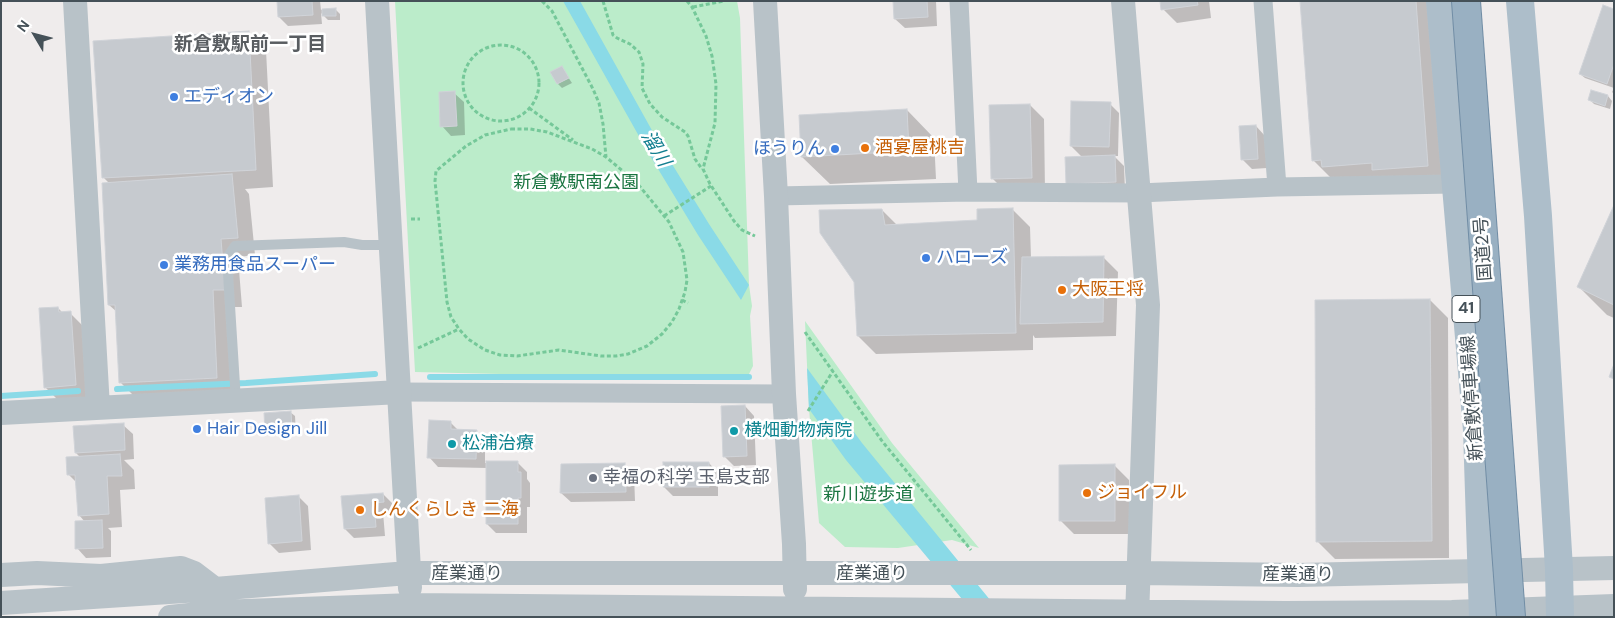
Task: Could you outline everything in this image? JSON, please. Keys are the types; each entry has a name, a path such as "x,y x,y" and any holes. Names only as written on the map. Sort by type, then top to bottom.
{"highway":[{"name":"国道2号","path":"1466,1 1511,617"}],"main road":[{"name":"新倉敷停車場線","path":"1440,1 1477,430 1482,614"},
{"path":"1520,1 1538,216 1560,612"}],"street":[{"path":"75,1 98,408"},
{"path":"377,1 392,244 408,574 413,611"},
{"path":"765,1 776,196 784,394 794,544 795,613"},
{"path":"959,1 968,192"},
{"path":"1123,1 1148,305 1138,614 1482,614 1560,612 1614,606"},
{"path":"1263,1 1277,187"},
{"path":"776,196 968,192 1139,193 1277,187 1455,184"},
{"path":"1,413 98,408 235,389 784,394"},
{"name":"産業通り","path":"170,617 215,606 408,574 935,574 978,564 1140,573 1299,575 1614,568"},
{"path":"1,575 37,573 101,576 181,568 194,573 215,606"},
{"name":"産業通り","path":"1,603 413,611 795,613 1014,610 1138,614"}],"lane":[{"path":"235,389 227,258 235,246 344,242 362,245 392,244"}],"path":[{"path":"542,1 552,11 599,103 606,157"},
{"path":"603,1 613,35 630,44 639,52 643,64 642,88 650,104 662,117 685,132 695,160 734,221 742,230 755,236"},
{"path":"687,1 692,7 706,36 712,56 716,84 715,122 703,170"},
{"path":"692,7 724,1"},
{"path":"506,45 518,48 528,56 536,66 539,79 538,92 529,108 514,119 502,121 490,119 479,114 470,105 465,94 464,76 471,59 481,51 493,46 506,45"},
{"path":"529,108 576,142"},
{"path":"511,129 547,132 576,142 606,157 637,183 664,216 678,241 686,265 687,280 682,300 672,322 662,334 647,346 628,354 601,356 559,350 517,356 500,355 484,350 468,339 451,317 447,302 435,181 436,171 466,146 485,135 511,129"},
{"path":"664,216 711,186"},
{"path":"682,300 688,303"},
{"path":"800,326 882,442 978,564"},
{"path":"414,349 459,329"},
{"path":"807,412 833,372"}],"green space":[{"name":"新倉敷駅南公園","path":"395,1 737,1 740,18 749,285 752,306 750,316 753,366 749,374 415,372"},
{"name":"新川遊歩道","path":"805,321 892,443 979,548 952,540 898,548 845,547 819,523 809,409"}],"water":[{"name":"溜川","path":"563,1 580,1 659,143 749,285 741,300 698,235 649,154"},
{"path":"807,368 862,443 1004,617 977,617 846,460 809,409"}],"building":[{"path":"277,1 312,1 313,15 278,17"},
{"path":"893,1 927,1 928,17 894,19"},
{"path":"1160,1 1197,1 1198,5 1161,10"},
{"path":"1300,1 1416,1 1428,166 1372,170 1372,163 1322,167 1321,160 1312,161"},
{"path":"1603,5 1614,9 1614,64 1607,84 1579,74"},
{"path":"336,8 336,16 322,16 322,9"},
{"name":"エディオン","path":"249,31 256,170 102,178 93,41"},
{"path":"562,66 569,78 557,84 550,72"},
{"path":"1591,90 1608,95 1605,106 1588,100"},
{"path":"455,91 457,126 440,127 439,92"},
{"path":"1071,101 1111,102 1109,147 1070,146"},
{"path":"1030,104 1032,178 991,179 989,105"},
{"path":"907,109 909,151 801,157 799,115"},
{"path":"1256,125 1258,159 1241,160 1239,126"},
{"path":"1115,155 1116,182 1066,184 1065,157"},
{"name":"業務用食品スーパー","path":"232,174 238,238 221,239 225,290 213,290 217,378 119,383 115,305 108,305 102,183"},
{"path":"1614,205 1614,305 1577,287"},
{"name":"ハローズ","path":"1013,208 1016,333 857,336 854,282 820,233 819,210 882,209 885,225 977,220 977,209"},
{"name":"大阪王将","path":"1104,256 1103,322 1020,324 1022,257"},
{"path":"1430,299 1432,541 1316,542 1315,300"},
{"path":"58,307 59,312 71,311 76,385 44,388 39,308"},
{"path":"1614,364 1614,379 1609,377"},
{"name":"横畑動物病院","path":"745,405 747,456 723,457 721,406"},
{"path":"291,411 292,430 265,432 264,413"},
{"name":"松浦治療","path":"429,420 451,421 451,429 477,430 476,459 427,458"},
{"path":"124,423 125,450 75,453 73,426"},
{"path":"120,454 122,476 107,476 109,514 78,516 75,475 67,475 66,457"},
{"path":"486,461 518,461 518,472 521,472 521,498 518,498 518,524 486,524"},
{"path":"663,462 709,462 709,487 663,487"},
{"name":"幸福の科学 玉島支部","path":"625,463 626,492 560,493 561,464"},
{"name":"ジョイフル","path":"1115,464 1115,521 1059,521 1059,465"},
{"path":"383,493 384,502 374,503 376,527 344,529 341,496"},
{"path":"299,495 302,541 268,544 265,498"},
{"path":"102,520 103,548 75,549 75,521"}],"waterway":[{"path":"117,389 375,374"},
{"path":"430,377 749,377"},
{"path":"1,396 78,391"}],"place":[{"name":"エディオン","path":"174,97"},
{"name":"酒宴屋桃吉","path":"865,148"},
{"name":"ほうりん","path":"835,149"},
{"name":"ハローズ","path":"926,258"},
{"name":"業務用食品スーパー","path":"164,265"},
{"name":"大阪王将","path":"1062,290"},
{"name":"Hair Design Jill","path":"197,429"},
{"name":"横畑動物病院","path":"734,431"},
{"name":"松浦治療","path":"452,444"},
{"name":"幸福の科学 玉島支部","path":"593,478"},
{"name":"ジョイフル","path":"1087,493"},
{"name":"しんくらしき 二海","path":"360,510"}],"district":[{"name":"新倉敷駅前一丁目","path":"250,45"}]}
